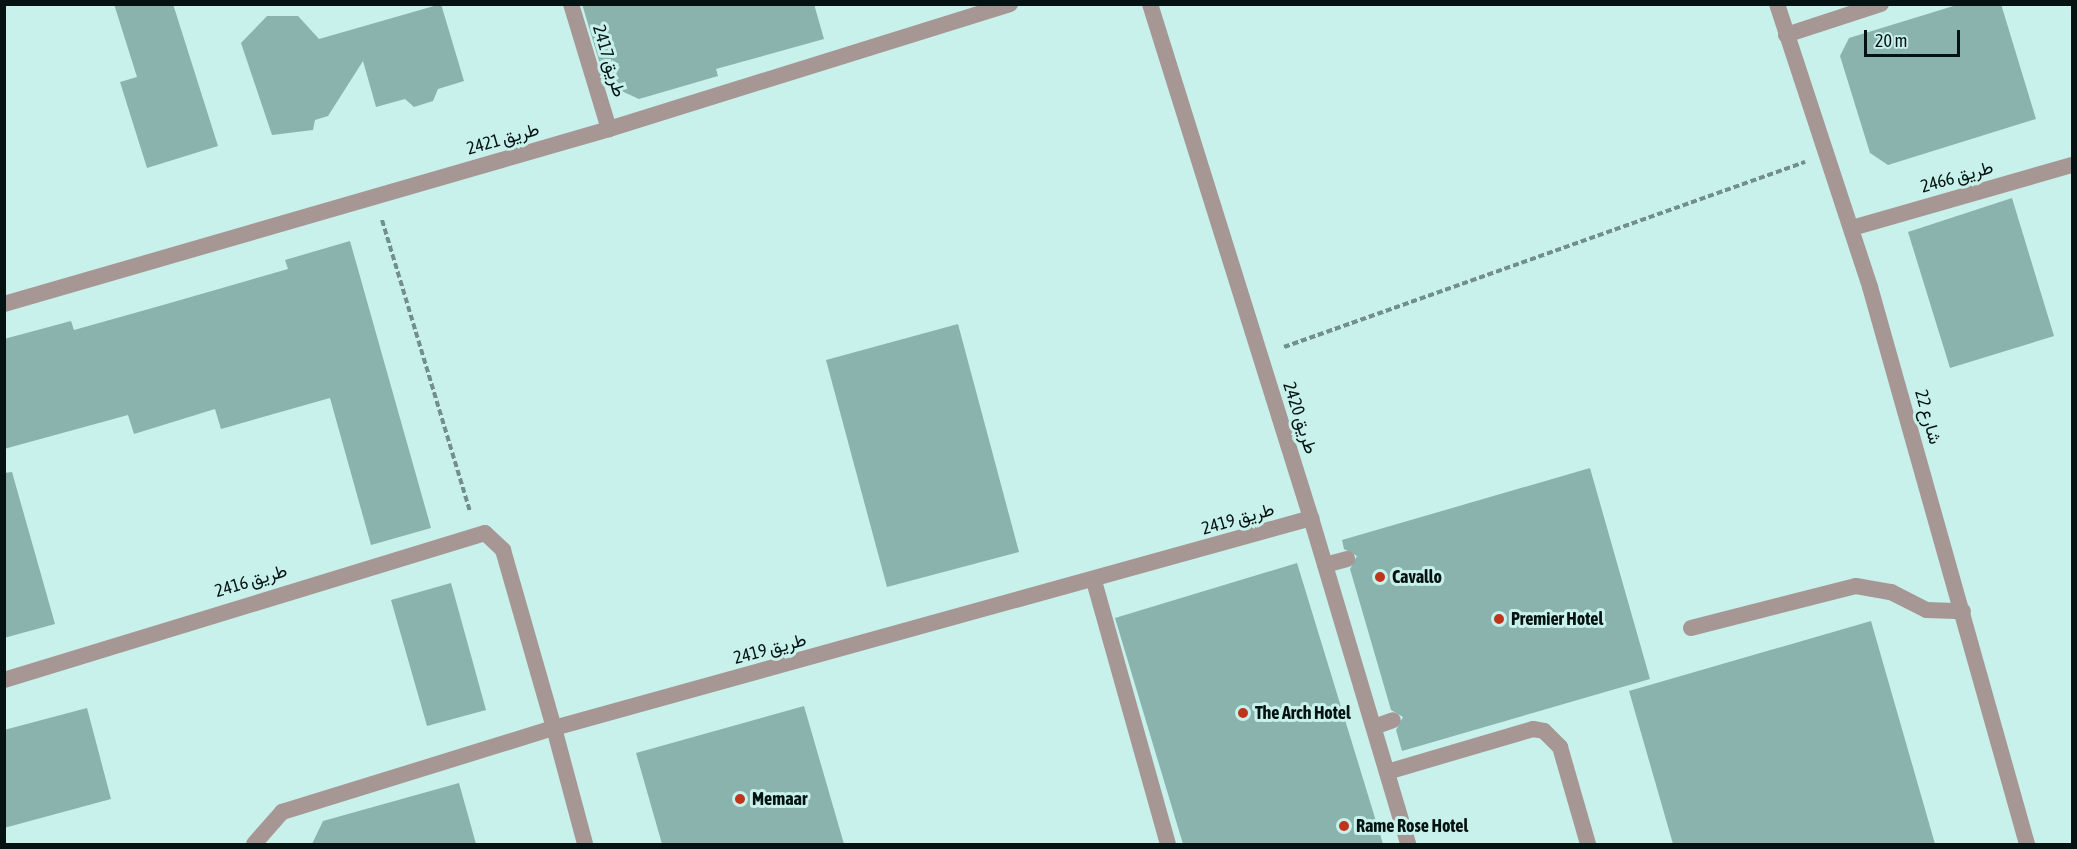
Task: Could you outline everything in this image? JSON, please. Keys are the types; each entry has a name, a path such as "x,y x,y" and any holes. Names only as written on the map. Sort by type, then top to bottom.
{"street":[{"name":"طريق 2417","path":"571,4 609,129"},
{"name":"طريق 2421","path":"4,304 609,129 1010,4"},
{"name":"طريق 2420","path":"1150,4 1326,565 1408,844"},
{"name":"شارع 22","path":"1777,4 1852,228 1963,611 2027,844"},
{"path":"1786,35 1881,4"},
{"name":"طريق 2466","path":"1852,228 2073,165"},
{"name":"طريق 2419","path":"254,844 282,812 554,728 1094,581 1311,518"},
{"path":"476,533 493,536 503,550 585,844"},
{"name":"طريق 2416","path":"4,680 476,533"},
{"path":"1326,565 1347,559"},
{"path":"1094,581 1168,844"},
{"path":"1691,628 1856,586 1891,592 1926,610 1963,611"},
{"path":"1374,727 1394,720"},
{"path":"1388,772 1533,729 1545,731 1560,747 1588,844"}],"path":[{"path":"1260,356 1826,154"},
{"path":"375,196 476,533"}],"building":[{"path":"114,4 173,4 218,146 147,168 120,82 137,77"},
{"path":"441,4 464,81 438,89 433,101 414,107 405,99 376,107 363,61 328,116 315,120 313,130 272,135 241,43 267,16 298,16 319,39"},
{"path":"582,4 814,4 824,39 716,69 718,76 639,99 606,84"},
{"path":"1960,4 2001,4 2036,119 1888,165 1870,153 1840,56 1849,38"},
{"path":"2012,198 2054,336 1950,368 1908,232"},
{"path":"350,241 431,528 371,545 330,398 221,429 215,409 134,434 128,415 4,449 4,339 71,321 74,330 163,305 288,269 285,260"},
{"path":"958,324 1019,552 887,587 826,360"},
{"name":"Premier Hotel","path":"1590,468 1650,679 1402,751 1396,730 1403,717 1391,710 1350,569 1357,556 1344,549 1342,540"},
{"path":"12,472 55,624 4,638 4,473"},
{"name":"The Arch Hotel","path":"1297,563 1383,844 1183,844 1115,618"},
{"path":"451,583 486,710 427,726 391,600"},
{"path":"1871,621 1935,844 1673,844 1629,691"},
{"name":"Memaar","path":"804,706 844,844 662,844 636,753"},
{"path":"87,708 111,799 4,828 4,730"},
{"path":"459,783 476,844 312,844 323,821"}],"place":[{"name":"Cavallo","path":"1380,577"},
{"name":"Premier Hotel","path":"1499,619"},
{"name":"The Arch Hotel","path":"1243,713"},
{"name":"Memaar","path":"740,799"},
{"name":"Rame Rose Hotel","path":"1344,826"}]}
